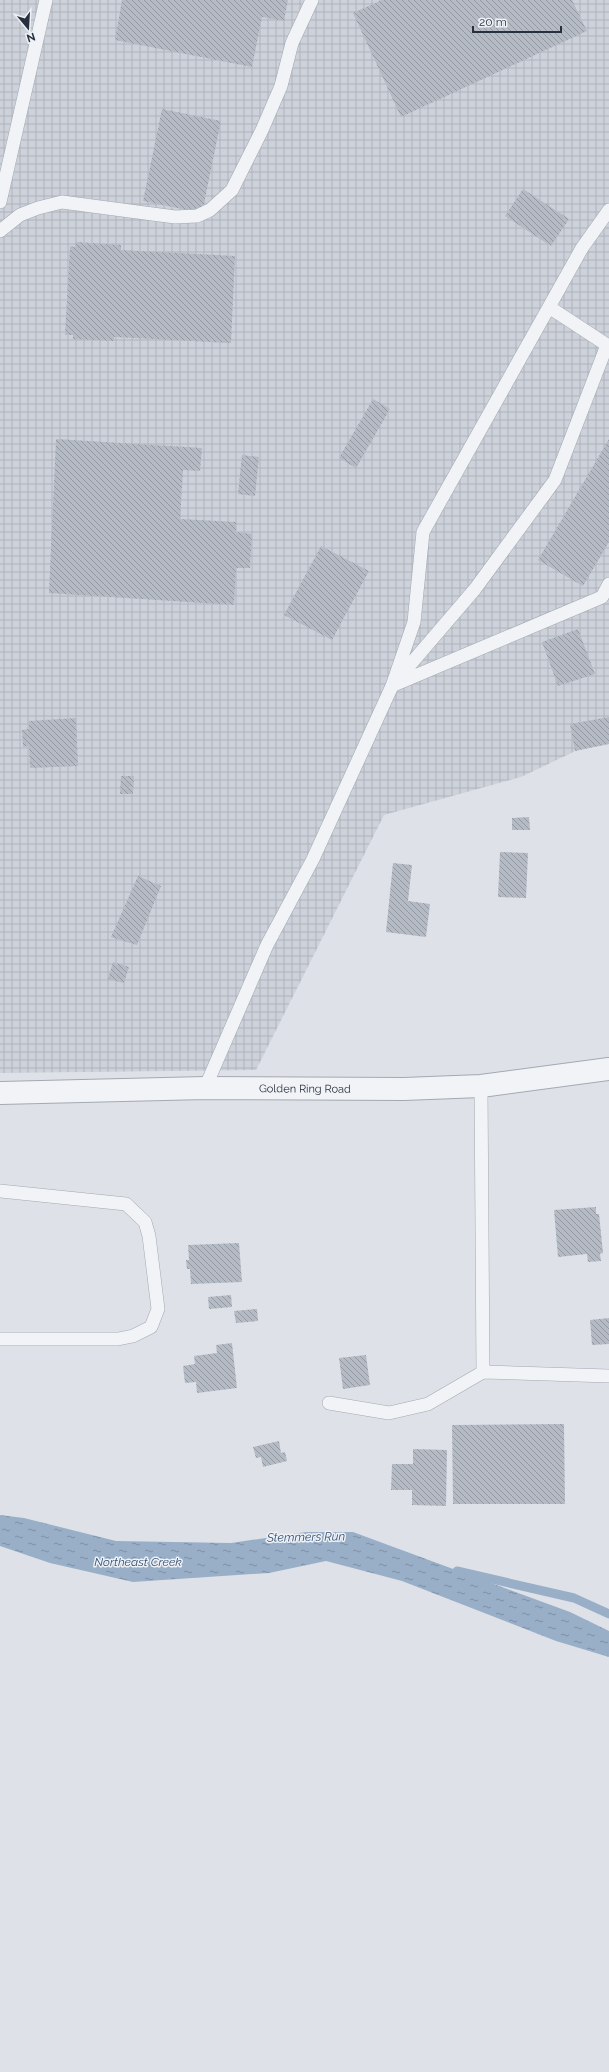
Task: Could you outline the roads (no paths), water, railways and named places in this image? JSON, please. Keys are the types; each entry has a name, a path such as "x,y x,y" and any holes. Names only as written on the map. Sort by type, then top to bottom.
{"street":[{"name":"Golden Ring Road","path":"0,1093 205,1088 404,1088 480,1086 609,1069"}],"lane":[{"path":"0,202 46,0"},
{"path":"0,231 20,215 38,208 62,202 175,217 196,216 210,210 232,190 262,130 280,86 292,44 312,0"},
{"path":"205,1088 267,945 313,859 392,686 414,622 423,532 582,248 609,210"},
{"path":"392,686 475,589 555,480 608,346 548,307"},
{"path":"392,686 602,597 609,584"},
{"path":"480,1086 483,1372"},
{"path":"0,1191 126,1204 145,1222 149,1236 158,1309 151,1327 133,1336 118,1339 0,1339"},
{"path":"329,1402 389,1413 428,1404 483,1372 609,1376"}],"water":[{"name":"Northeast Creek","path":"0,1515 24,1518 116,1541 231,1543 306,1532 353,1532 570,1612 609,1631 609,1657 556,1641 402,1581 326,1561 269,1573 133,1582 50,1563 0,1546"}],"waterway":[{"name":"Stemmers Run","path":"457,1571 574,1598 609,1614"}]}
